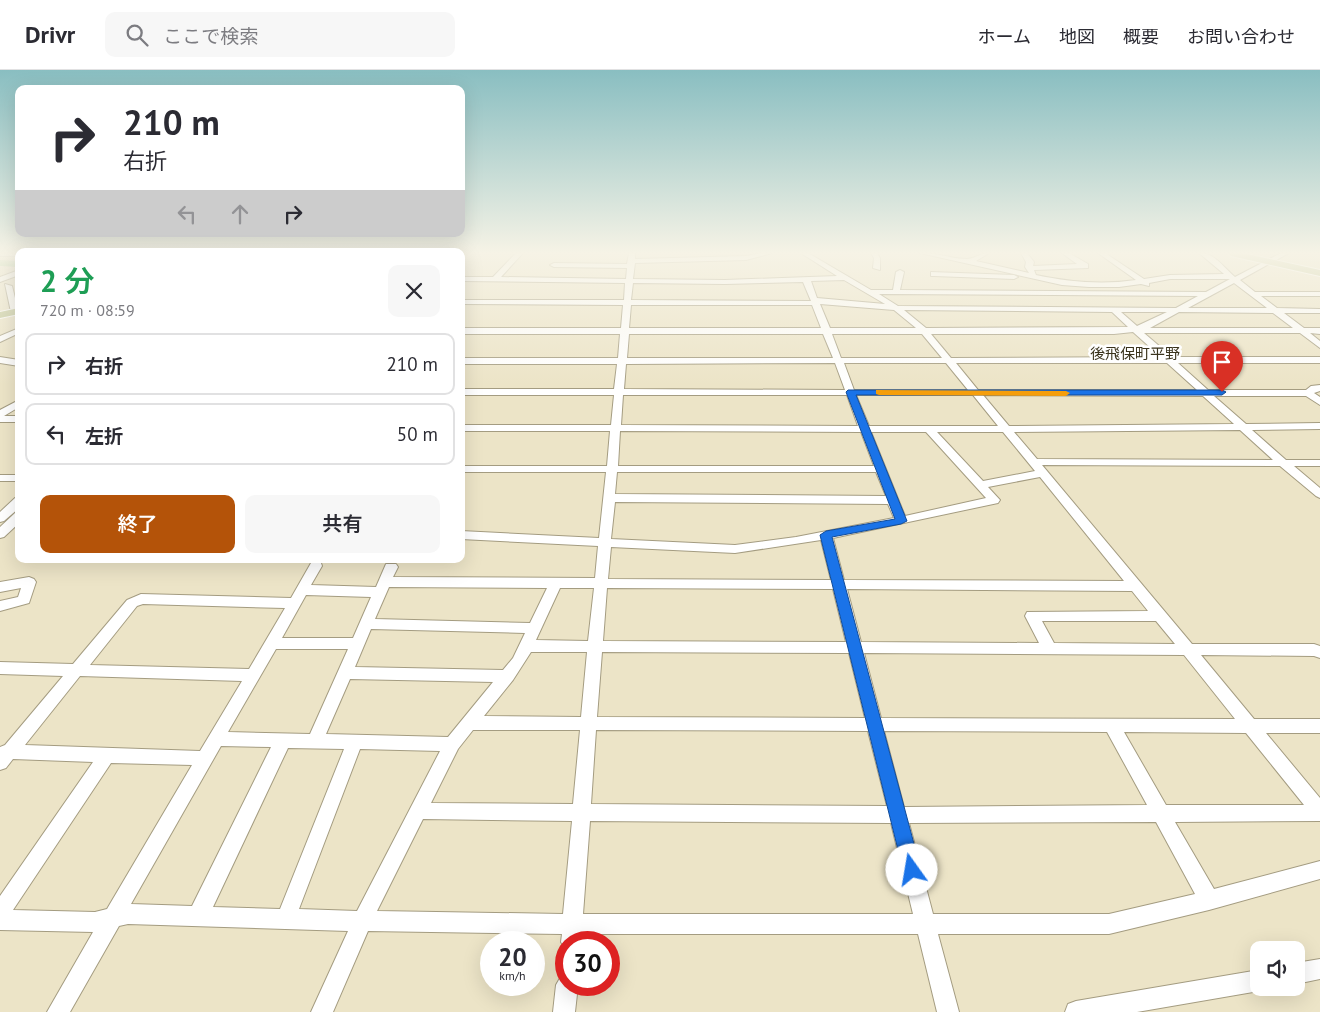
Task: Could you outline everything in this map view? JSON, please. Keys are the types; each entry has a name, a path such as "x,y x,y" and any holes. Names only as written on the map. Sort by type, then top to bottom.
{"main road":[{"path":"0,315 15,312"}],"street":[{"path":"572,931 595,647 627,297"},
{"path":"813,297 901,521"},
{"path":"877,297 896,308 924,331 950,361 1320,812"},
{"path":"1099,297 1320,494"},
{"path":"1136,330 1202,297"},
{"path":"1258,297 1320,345"},
{"path":"465,302 815,302 896,308 1320,311"},
{"path":"465,331 1320,331"},
{"path":"0,339 15,332"},
{"path":"0,360 15,362"},
{"path":"465,361 1320,360"},
{"path":"1308,393 1314,388 1320,388"},
{"path":"465,392 1308,393 1320,402"},
{"path":"0,414 15,405"},
{"path":"0,418 15,419"},
{"path":"465,428 1006,429 1320,426"},
{"path":"465,535 735,549 901,521 994,500 929,429"},
{"path":"1032,462 1320,463"},
{"path":"465,469 881,469"},
{"path":"980,484 1042,473"},
{"path":"0,478 15,478"},
{"path":"609,498 893,500"},
{"path":"0,518 15,505"},
{"path":"0,534 15,520"},
{"path":"826,535 948,1012"},
{"path":"58,1012 316,566"},
{"path":"315,741 391,567"},
{"path":"0,587 29,582 24,600 0,606"},
{"path":"3,756 78,670 132,603 141,599 298,597 382,587 555,584 1135,586"},
{"path":"322,1012 362,921 452,744 520,661 555,584"},
{"path":"1050,649 1032,616 1159,616"},
{"path":"366,624 536,628"},
{"path":"272,643 357,644"},
{"path":"527,646 1186,649 1314,650 1320,652"},
{"path":"0,668 254,675"},
{"path":"344,673 508,676"},
{"path":"469,724 1320,726"},
{"path":"1112,726 1209,900"},
{"path":"217,739 452,744"},
{"path":"198,916 283,740"},
{"path":"286,918 355,742"},
{"path":"3,756 107,755 204,758"},
{"path":"0,913 107,755"},
{"path":"419,811 899,815 1320,812"},
{"path":"620,932 925,924 1109,924 1209,900 1320,870"},
{"path":"0,920 95,922 128,914 362,921 555,932"},
{"path":"1305,972 1320,969"},
{"path":"1076,1012 1250,982"},
{"path":"564,1012 566,996"}],"slow traffic":[{"path":"879,392 1066,393"}],"district":[{"name":"後飛保町平野","path":"1135,354"}],"route":[{"path":"912,870 856,648 837,584 826,535 901,521 851,392 1222,392"}]}
